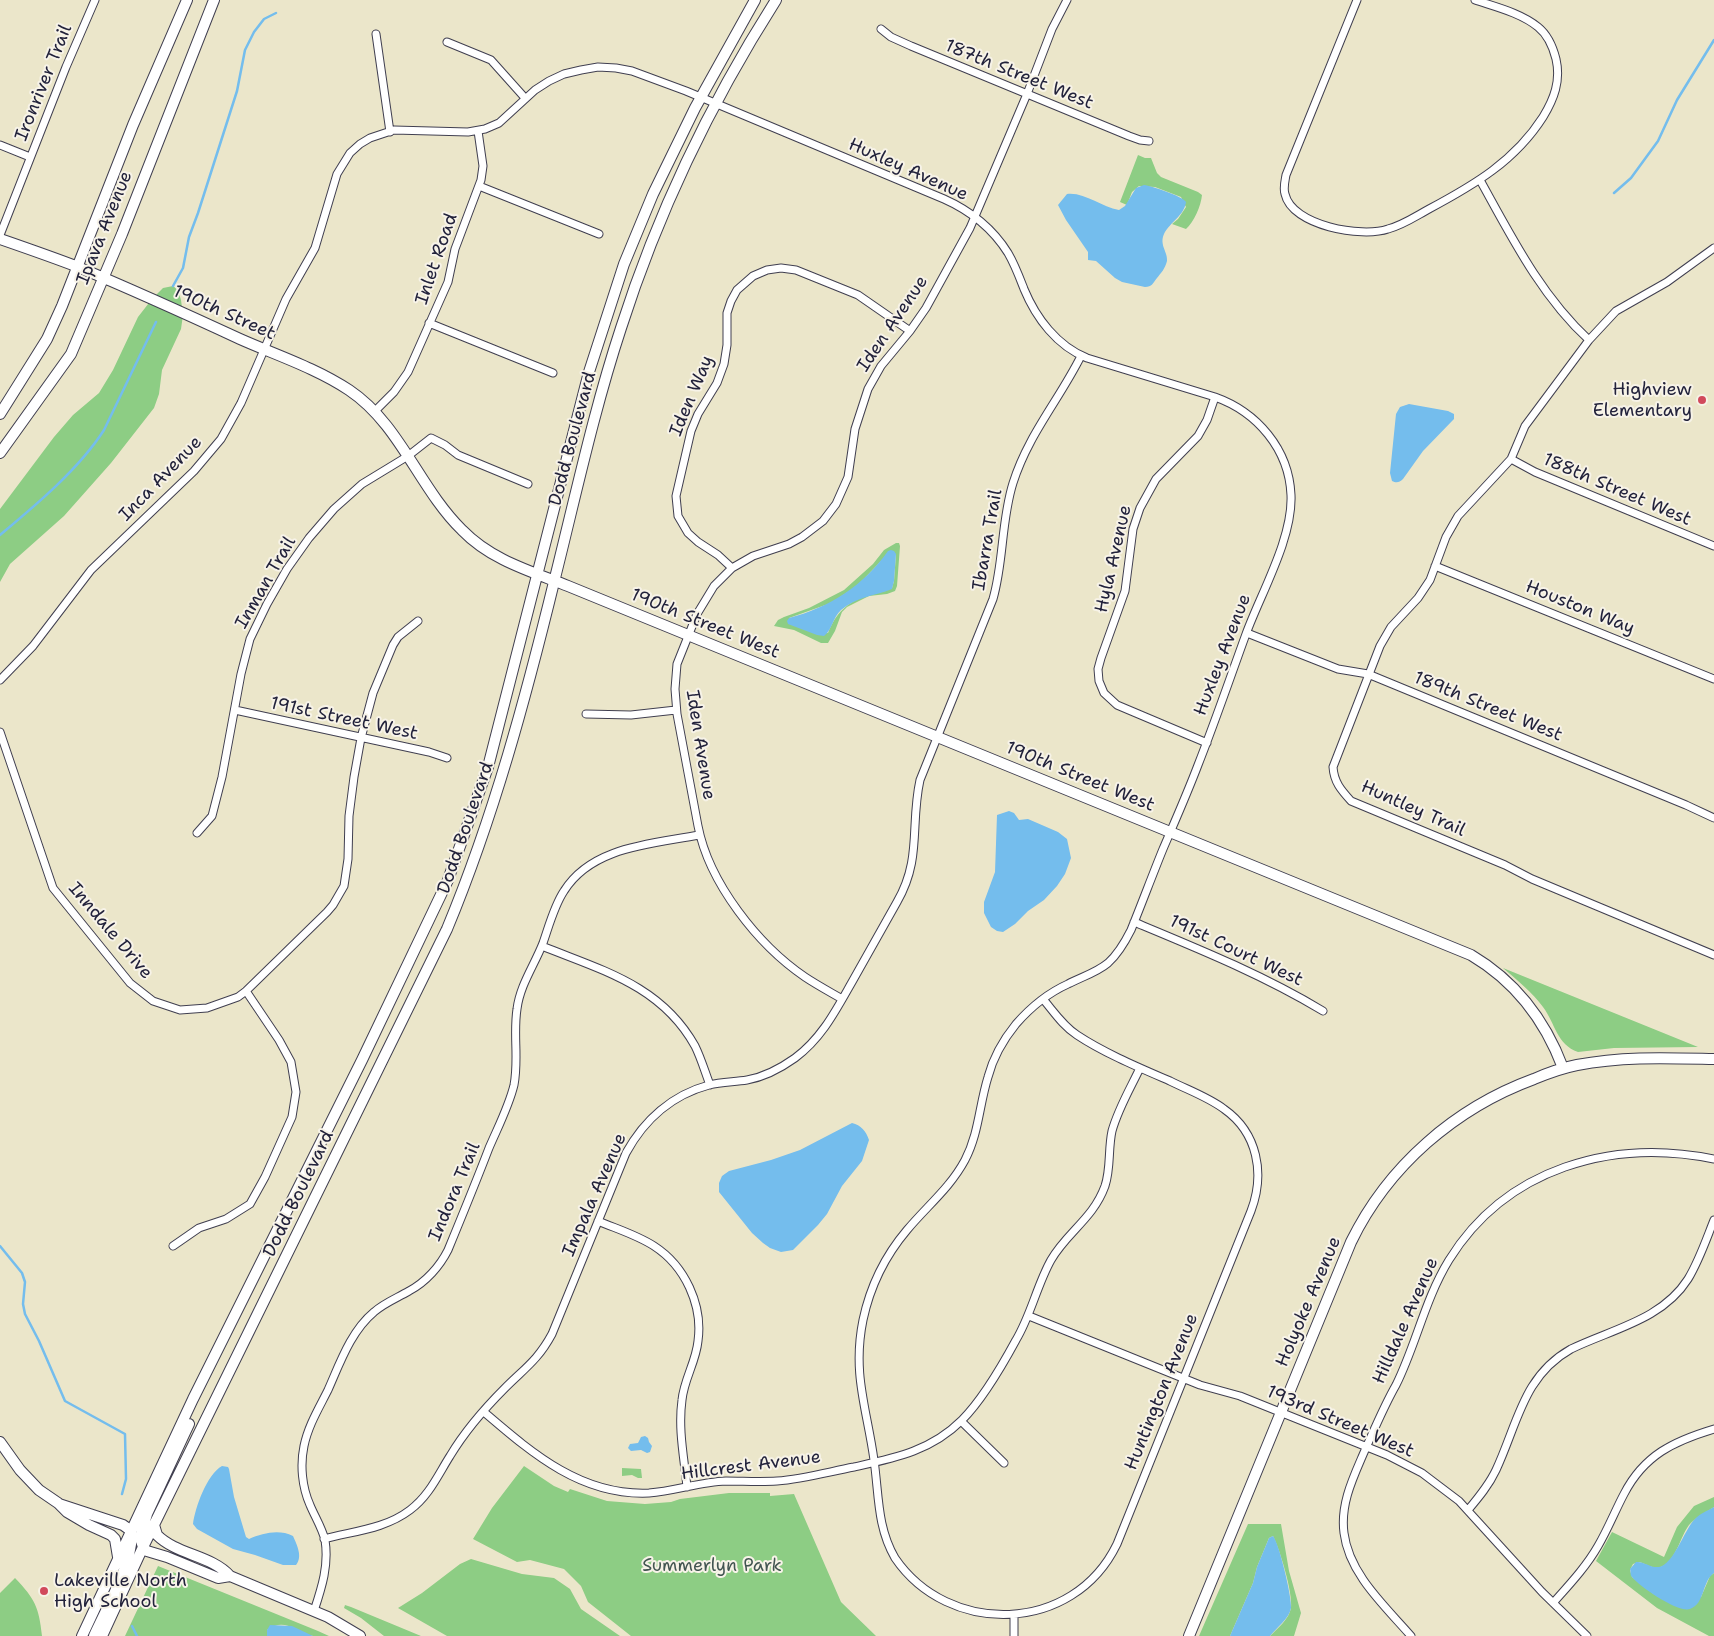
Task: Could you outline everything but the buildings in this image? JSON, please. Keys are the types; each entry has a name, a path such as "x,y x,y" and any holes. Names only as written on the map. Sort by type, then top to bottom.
{"street":[{"name":"Ironriver Trail","path":"0,235 30,156 95,0"},
{"name":"Ipava Avenue","path":"0,414 47,339 62,306 134,125 187,0"},
{"name":"Ipava Avenue","path":"0,453 71,354 214,0"},
{"name":"Dodd Boulevard","path":"82,1636 193,1398 362,1060 448,880 488,767 589,372 624,264 653,194 700,97 755,0"},
{"name":"Dodd Boulevard","path":"102,1636 143,1547 319,1192 449,923 466,882 486,829 509,754 606,378 626,313 669,201 716,104 776,0"},
{"name":"Iden Avenue","path":"842,999 799,973 775,952 748,924 734,906 711,866 699,835 676,710 674,689 676,674 688,635 706,596 725,573 753,556 796,541 823,521 840,496 848,476 855,429 868,389 881,366 910,331 933,296 976,217 1052,29 1067,0"},
{"path":"1357,0 1286,175 1284,193 1301,215 1330,227 1359,233 1375,232 1401,224 1480,180 1506,161 1534,131 1554,98 1558,77 1557,65 1553,48 1548,38 1538,27 1525,18 1475,0"},
{"name":"187th Street West","path":"881,29 900,42 1134,138 1149,141"},
{"path":"376,34 390,132"},
{"path":"447,42 492,60 525,98"},
{"name":"Inca Avenue","path":"0,680 34,646 91,570 194,472 220,440 241,403 286,299 315,248 332,186 343,162 360,144 370,138 390,132 407,130 478,131 492,127 525,98 549,81 564,74 598,67 632,71 700,97"},
{"name":"Huxley Avenue","path":"700,97 944,199 976,217 1007,252 1018,272 1028,297 1048,328 1059,341 1081,356 1215,397 1243,411 1265,430 1281,455 1290,484 1291,513 1287,532 1246,633 1207,742 1134,922 1122,946 1107,964 1060,988 1044,999 1016,1024 997,1055 988,1078 974,1137 959,1170 945,1190 898,1241 883,1265 872,1291 861,1331 859,1374 862,1401 874,1462"},
{"name":"Inlet Road","path":"375,411 402,382 448,282 455,249 479,186 483,166 478,131"},
{"path":"0,145 30,156"},
{"path":"1480,180 1522,256 1570,322 1589,340"},
{"path":"479,186 599,234"},
{"name":"190th Street","path":"0,239 103,278 264,349 350,390 375,411 386,424 437,501 463,532 497,557 538,575"},
{"name":"Huntley Trail","path":"1714,248 1667,282 1616,311 1589,340 1525,426 1511,459 1458,516 1446,537 1430,580 1380,646 1333,767 1334,777 1339,788 1351,801 1506,865 1542,883 1714,955"},
{"name":"Iden Way","path":"732,568 688,533 678,516 676,496 691,431 698,414 717,382 724,364 727,345 727,313 730,301 737,290 753,276 767,270 781,268 796,270 858,295 910,331"},
{"path":"429,323 553,373"},
{"name":"Ibarra Trail","path":"938,736 993,599 1000,572 1006,514 1017,470 1037,428 1062,391 1081,356"},
{"name":"Hyla Avenue","path":"1207,742 1117,705 1104,693 1099,682 1098,669 1125,591 1133,529 1140,508 1156,479 1198,436 1207,420 1215,397"},
{"path":"408,456 431,438 445,445 458,455 528,484"},
{"name":"Inman Trail","path":"197,833 212,816 222,777 250,639 267,604 287,569 309,538 334,510 362,484 408,456"},
{"name":"188th Street West","path":"1511,459 1535,472 1714,546"},
{"name":"Houston Way","path":"1435,566 1714,679"},
{"name":"190th Street West","path":"538,575 555,580 1460,950 1479,960 1507,981 1531,1007 1556,1049 1563,1068"},
{"name":"Inndale Drive","path":"0,732 53,888 130,983 153,1001 180,1010 207,1008 238,997 246,991 327,912 344,886 348,859 351,800 362,738 373,693 388,654 398,637 418,620"},
{"name":"189th Street West","path":"1246,633 1338,669 1368,674 1714,818"},
{"name":"191st Street West","path":"235,710 447,758"},
{"path":"586,714 631,716 676,710"},
{"name":"Impala Avenue","path":"324,1539 378,1526 410,1510 426,1495 460,1442 484,1412 505,1388 534,1361 546,1346 626,1153 641,1130 655,1114 686,1094 710,1085 751,1079 770,1072 788,1063 806,1050 821,1033 897,902 907,881 914,853 918,787 922,772 938,736"},
{"name":"Indora Trail","path":"314,1611 325,1578 326,1559 324,1539 307,1496 302,1475 304,1447 309,1429 351,1340 362,1323 379,1307 424,1280 436,1268 448,1250 512,1093 517,1065 516,1019 518,1000 524,981 542,946 564,890 586,867 601,858 622,850 699,835"},
{"name":"191st Court West","path":"1134,922 1239,966 1300,997 1323,1012"},
{"path":"542,946 631,983 656,1000 671,1013 688,1034 701,1059 710,1085"},
{"path":"173,1246 200,1228 226,1219 250,1204 265,1177 292,1117 296,1092 291,1062 279,1040 246,991"},
{"name":"Huntington Avenue","path":"874,1462 878,1510 883,1531 894,1557 909,1578 930,1596 957,1611 985,1618 1014,1618 1040,1613 1063,1603 1086,1586 1104,1567 1116,1544 1255,1201 1259,1182 1258,1166 1250,1140 1244,1128 1226,1110 1207,1098 1140,1068 1076,1034 1060,1020 1044,999"},
{"name":"Holyoke Avenue","path":"1189,1636 1351,1242 1383,1190 1412,1157 1460,1116 1505,1090 1563,1068 1607,1060 1634,1058 1714,1060"},
{"name":"Hillcrest Avenue","path":"484,1412 528,1450 572,1477 609,1490 631,1492 665,1491 724,1482 790,1480 902,1456 920,1449 939,1439 961,1421 974,1405 1006,1357 1029,1316 1050,1261 1066,1240 1088,1217 1100,1198 1108,1173 1112,1130 1140,1068"},
{"name":"Hilldale Avenue","path":"1411,1636 1362,1578 1353,1562 1343,1526 1345,1505 1350,1487 1445,1267 1470,1232 1504,1199 1549,1173 1589,1159 1610,1155 1647,1153 1714,1159"},
{"path":"1468,1510 1492,1478 1528,1392 1537,1378 1548,1366 1565,1353 1654,1312 1672,1299 1691,1274 1714,1220"},
{"path":"598,1221 647,1242 665,1255 684,1277 695,1302 699,1322 698,1341 695,1358 684,1383 681,1415 682,1449 688,1487"},
{"name":"193rd Street West","path":"1029,1316 1200,1385 1240,1396 1366,1447 1422,1473 1468,1510 1553,1603 1587,1636"},
{"path":"193,1398 194,1412 147,1514 141,1534 141,1541 147,1551 167,1557 218,1578 230,1576"},
{"path":"961,1421 1004,1463"},
{"path":"1553,1603 1592,1556 1623,1495 1642,1467 1658,1453 1677,1441 1714,1429"},
{"path":"0,1442 20,1470 39,1490 77,1519 109,1533 115,1539 118,1557"},
{"path":"58,1503 130,1530 132,1546 125,1567 94,1636"},
{"path":"154,1525 157,1535 162,1540 224,1569 230,1576 336,1621 360,1636"},
{"path":"1014,1618 1014,1636"}],"green space":[{"path":"1138,155 1151,158 1157,173 1161,177 1202,195 1197,214 1186,229 1172,224 1186,207 1181,197 1155,187 1139,186 1132,192 1127,205 1120,202"},
{"path":"173,286 178,290 181,300 183,315 181,329 162,370 159,394 154,408 111,463 64,516 10,564 0,582 0,509 54,437 73,415 99,393 113,370 138,317 163,288"},
{"path":"899,543 897,586 895,591 869,596 847,607 842,612 828,643 821,643 794,630 774,626 778,620 809,608 844,590 873,564 884,550","holes":["896,554 892,588 868,595 848,605 839,614 828,633 789,618 831,603 857,586 882,560"]},
{"path":"1503,968 1698,1047 1614,1048 1578,1052 1571,1049 1561,1039 1547,1013 1534,996"},
{"name":"Summerlyn Park","path":"524,1466 554,1486 568,1492 570,1489 607,1501 645,1504 729,1493 770,1493 770,1496 794,1494 841,1602 876,1636 631,1636 588,1602 581,1586 564,1569 530,1560 517,1562 473,1539 492,1508"},
{"path":"622,1468 641,1469 642,1478 632,1475 622,1476"},
{"path":"1714,1497 1714,1507 1689,1525 1674,1554 1666,1564 1655,1568 1639,1562 1633,1564 1630,1570 1632,1577 1655,1595 1701,1597 1710,1576 1714,1573 1714,1636 1709,1636 1657,1608 1596,1561 1612,1532 1664,1557 1677,1527 1694,1506"},
{"path":"1248,1524 1281,1524 1289,1571 1301,1613 1294,1636 1270,1636 1286,1620 1291,1608 1290,1592 1285,1572 1273,1536 1269,1538 1257,1567 1253,1583 1230,1636 1199,1636"},
{"path":"471,1559 522,1574 554,1578 570,1589 581,1609 620,1636 447,1636 398,1608 422,1593 460,1564"},
{"path":"158,1566 329,1636 313,1636 285,1625 279,1625 267,1630 267,1636 125,1636"},
{"path":"15,1578 35,1604 42,1636 0,1636 0,1593"},
{"path":"345,1605 421,1636 384,1636 361,1618 344,1608"}],"water":[{"path":"1144,185 1173,194 1186,202 1183,211 1164,234 1162,242 1167,258 1165,266 1152,284 1145,287 1122,282 1096,261 1088,260 1088,252 1058,205 1067,194 1074,194 1087,197 1119,210 1125,206 1136,188"},
{"path":"1409,404 1448,411 1454,414 1454,419 1423,451 1403,479 1395,482 1392,481 1390,473 1396,414 1400,407"},
{"path":"891,550 896,554 892,589 859,599 841,610 824,636 788,624 789,618 818,608 844,594 868,575 888,551"},
{"path":"1009,811 1014,813 1019,820 1028,819 1058,832 1067,839 1071,858 1065,874 1057,886 1044,900 1003,932 991,927 984,913 984,902 995,872 997,815"},
{"path":"852,1123 863,1129 869,1140 862,1161 842,1186 827,1214 793,1250 781,1252 763,1243 752,1233 719,1192 719,1183 722,1176 729,1171 800,1150"},
{"path":"645,1436 652,1446 650,1452 647,1453 641,1450 631,1451 628,1448 630,1444 638,1443 641,1437"},
{"path":"222,1466 229,1469 234,1497 246,1537 249,1539 277,1532 293,1536 299,1555 296,1565 283,1565 233,1549 197,1529 193,1524 199,1501 211,1476"},
{"path":"1714,1507 1714,1573 1707,1581 1701,1598 1695,1606 1690,1609 1684,1609 1668,1603 1651,1593 1632,1577 1630,1569 1636,1562 1656,1567 1664,1565 1674,1554 1694,1520"},
{"path":"1273,1536 1282,1559 1291,1602 1290,1612 1270,1636 1230,1636 1253,1583 1257,1567 1269,1538"},
{"path":"270,1625 292,1626 313,1636 267,1636 267,1630"}],"waterway":[{"path":"173,286 183,268 189,237 237,91 245,50 254,32 264,19 276,13"},
{"path":"1614,193 1631,178 1658,141 1677,100 1714,40"},
{"path":"0,535 56,486 94,444 104,430 156,322"},
{"path":"0,1246 22,1273 25,1282 23,1304 25,1314 65,1401 125,1434 126,1479 122,1494"},
{"path":"132,1626 137,1636"}],"place":[{"name":"Highview Elementary","path":"1702,400"},
{"name":"Lakeville North High School","path":"44,1591"}]}
